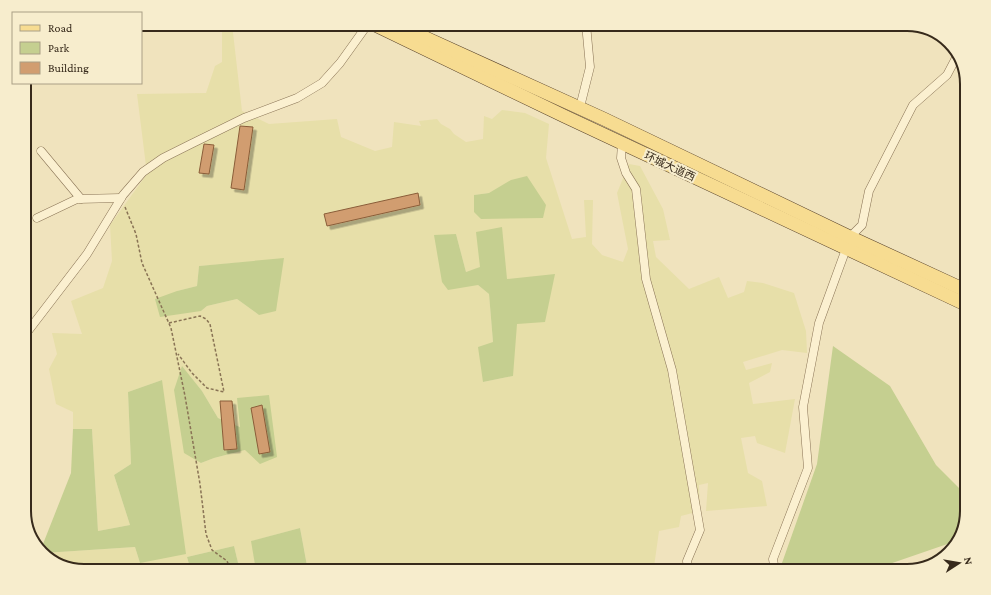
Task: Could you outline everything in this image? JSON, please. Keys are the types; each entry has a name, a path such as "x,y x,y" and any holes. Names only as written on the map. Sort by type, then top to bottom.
{"main road":[{"name":"环城大道西","path":"388,31 622,144 848,243 960,288"},
{"name":"环城大道西","path":"410,31 582,109 848,243 960,301"}],"street":[{"path":"31,327 87,254 121,198 143,172 163,158 244,118 297,98 322,83 340,63 363,31"},
{"path":"582,109 581,103 590,67 587,31"},
{"path":"774,564 773,559 808,468 803,407 820,323 848,243 862,225 869,191 913,104 947,75 954,61"},
{"path":"622,144 621,158 626,173 636,189 646,279 672,370 700,530 687,561 687,564"},
{"path":"41,151 81,199"},
{"path":"37,218 77,199 121,198"}],"path":[{"path":"121,198 136,234 142,263 169,323 185,396 200,484 206,534 212,550 228,561 229,564"},
{"path":"169,323 200,316 206,319 210,324 224,392 207,388 192,373 176,353"}],"shaded area":[{"path":"222,31 233,31 242,111 269,124 337,119 341,137 375,151 392,147 394,122 421,126 419,121 437,119 441,124 450,129 454,134 466,142 483,139 484,116 492,119 502,110 525,113 549,124 546,158 572,239 586,237 584,200 593,200 592,244 602,255 623,262 628,249 617,193 629,164 640,166 663,209 670,240 653,241 656,257 689,289 719,277 728,298 744,292 747,281 763,283 794,293 806,331 807,353 782,350 743,362 746,370 772,363 770,372 749,383 753,404 795,399 785,453 757,443 755,436 741,438 748,473 762,481 767,506 706,511 708,483 699,485 700,511 681,516 679,527 659,531 654,564 307,564 300,528 252,541 255,564 238,564 234,546 187,557 189,564 77,564 64,560 52,553 135,547 140,563 162,380 128,392 131,464 114,475 130,525 98,531 92,429 73,429 73,412 56,404 49,369 57,354 52,333 82,334 71,301 103,288 112,261 110,225 147,174 137,94 206,93 215,66 222,62","holes":["489,193 474,212 474,195","456,234 466,272 480,268 507,279 513,376 483,382 493,342 489,294 478,285 442,281","284,259 259,315 237,299 207,306 201,311 177,291 197,286 199,266","182,367 202,391 218,418 240,427 245,450 201,463"]}],"green space":[{"path":"527,176 546,205 543,218 481,219 474,212 474,195 489,193 511,180"},
{"path":"502,227 507,279 555,274 545,322 517,324 513,376 483,382 478,347 493,342 489,294 478,285 448,290 442,282 434,235 456,234 466,272 480,267 476,232"},
{"path":"284,258 276,311 259,315 237,299 207,306 201,311 160,317 155,299 197,286 199,266"},
{"path":"833,346 890,386 936,465 960,489 960,518 956,531 949,543 939,543 939,547 889,564 782,563 817,464"},
{"path":"182,366 202,391 218,418 240,427 237,398 269,395 277,457 260,464 245,450 201,463 184,453 174,390"},
{"path":"162,380 186,554 140,563 135,547 52,553 43,544 71,473 73,429 92,429 98,531 130,525 114,475 131,464 128,392"},
{"path":"300,528 307,564 255,564 251,541"},
{"path":"234,546 238,564 189,564 187,557"}],"building":[{"path":"240,126 253,127 244,190 231,188"},
{"path":"204,144 214,145 209,174 199,173"},
{"path":"418,193 420,205 327,226 324,214"},
{"path":"220,401 232,401 237,449 224,450"},
{"path":"262,405 270,452 259,454 251,408"}]}
